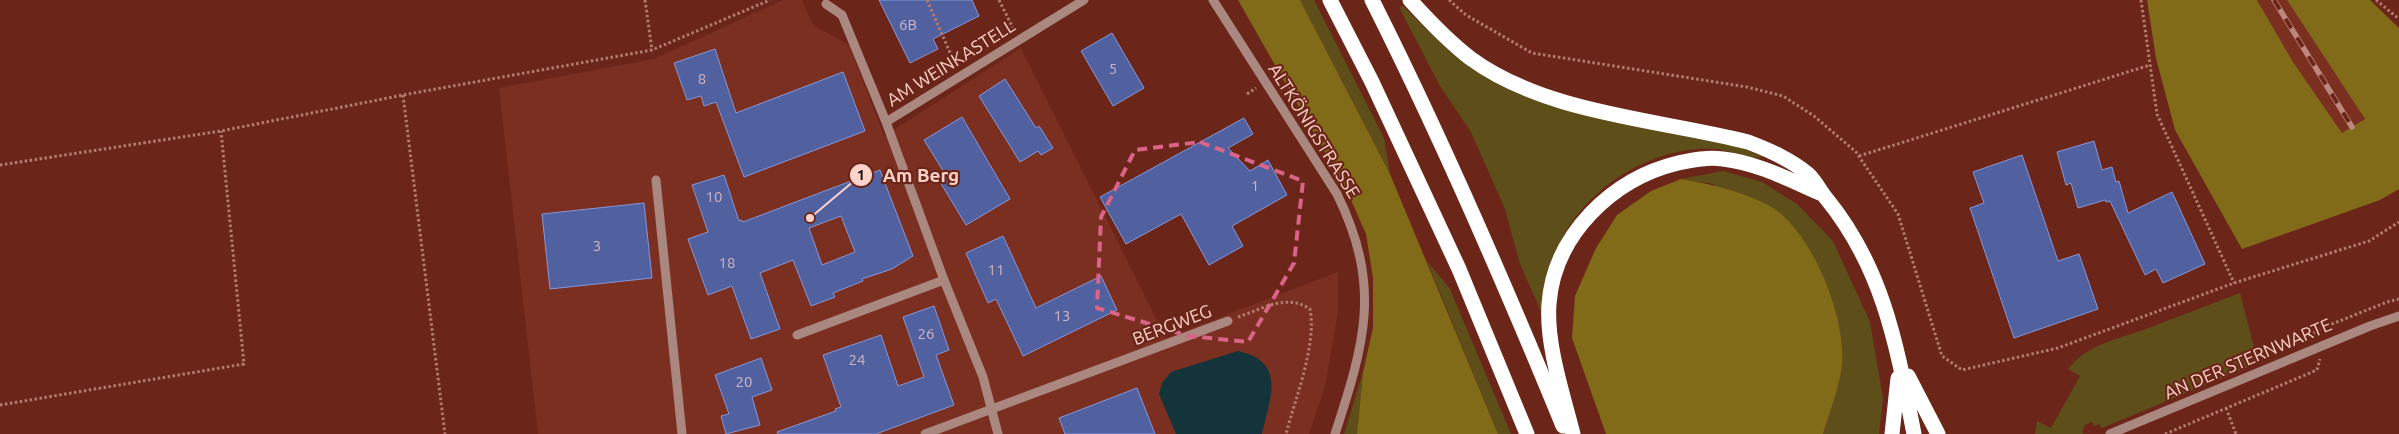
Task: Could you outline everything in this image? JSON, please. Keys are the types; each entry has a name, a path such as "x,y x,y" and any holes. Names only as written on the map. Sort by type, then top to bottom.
{"highway":[{"path":"1330,0 1376,91 1459,269 1527,434"},
{"path":"1372,0 1408,71 1492,254 1567,434"},
{"path":"1410,0 1436,29 1464,52 1505,79 1542,94 1588,108 1748,142 1773,152 1797,165 1810,176 1843,220 1862,252 1881,293 1899,359 1914,434"},
{"path":"1573,434 1550,337 1549,304 1554,276 1562,256 1579,227 1597,206 1638,178 1660,167 1700,158 1721,158 1746,163 1822,194"},
{"path":"1892,434 1899,359"},
{"path":"1899,359 1938,434"}],"street":[{"name":"AM WEINKASTELL","path":"886,122 1084,0"},
{"name":"ALTKÖNIGSTRASSE","path":"1213,0 1332,186 1349,218 1358,245 1363,275 1365,308 1363,334 1356,366 1335,434"},
{"name":"AM WEINKASTELL","path":"826,4 842,15 886,122 944,280 984,377 998,434"},
{"path":"656,180 682,434"},
{"path":"797,335 944,280"},
{"name":"AN DER STERNWARTE","path":"2110,434 2370,326 2399,316"},
{"name":"BERGWEG","path":"925,434 1228,321"}],"path":[{"path":"645,0 652,50"},
{"path":"0,165 221,131 402,95 652,50 770,0"},
{"path":"927,0 960,76"},
{"path":"999,0 1019,40"},
{"path":"2141,0 2157,114 2234,283"},
{"path":"2376,0 2399,19"},
{"path":"1860,156 2150,65"},
{"path":"402,95 445,434"},
{"path":"0,405 244,364 221,131"},
{"path":"1962,370 2058,348 2234,283 2369,241 2399,222"},
{"path":"2314,340 2312,334 2322,328 2399,299"},
{"name":"BERGWEG","path":"1228,321 1282,302 1299,302 1310,309 1312,321 1306,358 1286,434"},
{"path":"2165,434 2317,370 2320,357"},
{"path":"2226,408 2236,434"}],"highlighted area":[{"path":"1200,142 1303,181 1294,263 1248,342 1189,336 1097,308 1101,217 1135,150"}],"shaded area":[{"path":"783,0 802,0 813,25 849,45 884,136 1021,48 1166,338 1338,272 1338,312 1325,387 1309,434 538,434 499,88 654,59"},
{"path":"1238,0 1300,0 1390,174 1498,434 1357,434 1363,372 1373,328 1373,278 1366,234 1348,193"},
{"path":"1300,0 1314,0 1384,138 1390,174"},
{"path":"2147,0 2257,0 2293,62 2342,133 2365,119 2287,0 2370,0 2399,28 2399,189 2380,200 2242,249 2175,130 2156,58"},
{"path":"2257,0 2287,0 2365,119 2342,133 2293,62"},
{"path":"1403,6 1425,28 1472,67 1530,98 1604,120 1736,145 1763,157 1745,156 1715,149 1669,154 1647,162 1606,186 1588,202 1562,239 1551,265 1544,306 1541,311 1520,264 1505,209 1471,132 1440,86 1402,13 1400,7"},
{"path":"1723,171 1762,182 1797,204 1833,241 1870,322 1883,398 1879,434 1823,434 1841,370 1714,184 1681,179"},
{"path":"1681,179 1726,189 1768,205 1784,217 1799,234 1813,255 1833,304 1840,329 1842,352 1841,372 1823,434 1606,434 1572,338 1575,296 1596,248 1617,215 1651,191"},
{"path":"1427,261 1450,289 1511,434 1498,434"},
{"path":"2240,293 2258,363 2102,428 2099,424 2094,426 2092,422 2085,425 2082,431 2083,434 2035,434 2037,421 2051,428 2080,376 2068,369 2085,353 2104,343"},
{"path":"1363,372 1357,434 1344,434"}],"water":[{"path":"1238,351 1253,356 1264,363 1269,372 1271,394 1262,434 1176,434 1159,394 1162,383 1171,372"}],"building":[{"path":"879,0 972,0 979,16 933,39 938,49 910,63"},
{"path":"1112,33 1144,88 1113,106 1081,51"},
{"path":"715,49 736,113 843,72 865,131 744,177 716,102 704,106 701,96 687,100 674,63"},
{"path":"1005,79 1036,128 1039,126 1053,148 1041,155 1038,151 1020,162 979,96"},
{"path":"962,117 1010,199 966,225 940,182 947,177 924,140"},
{"path":"1244,118 1253,134 1228,148 1250,171 1268,160 1287,195 1232,226 1243,246 1209,265 1181,214 1126,244 1100,197"},
{"path":"2094,141 2102,170 2112,167 2116,182 2119,181 2128,213 2172,192 2205,264 2163,283 2156,269 2145,275 2110,201 2106,202 2105,200 2078,208 2071,183 2066,185 2057,152"},
{"path":"2022,155 2058,261 2079,254 2098,309 2014,338 1970,208 1984,203 1973,172"},
{"path":"880,170 913,256 892,269 862,279 863,281 833,293 835,297 811,306 793,260 760,273 780,329 751,339 732,286 708,295 688,239 708,232 692,185 724,175 739,221 742,220 743,222","holes":["841,216 855,252 822,265 809,228"]},
{"path":"644,203 652,278 550,289 542,214"},
{"path":"1003,236 1036,308 1101,276 1117,310 1023,356 996,299 988,303 966,253"},
{"path":"934,306 949,350 936,355 954,405 876,434 778,434 777,432 836,411 835,409 841,407 823,355 881,335 898,386 924,377 903,317"},
{"path":"761,358 772,390 752,397 760,425 726,434 721,416 729,414 715,375"},
{"path":"1137,388 1155,434 1065,434 1059,418"}],"railway":[{"path":"2274,0 2352,127"}],"place":[{"name":"Am Berg","path":"810,218"}]}
